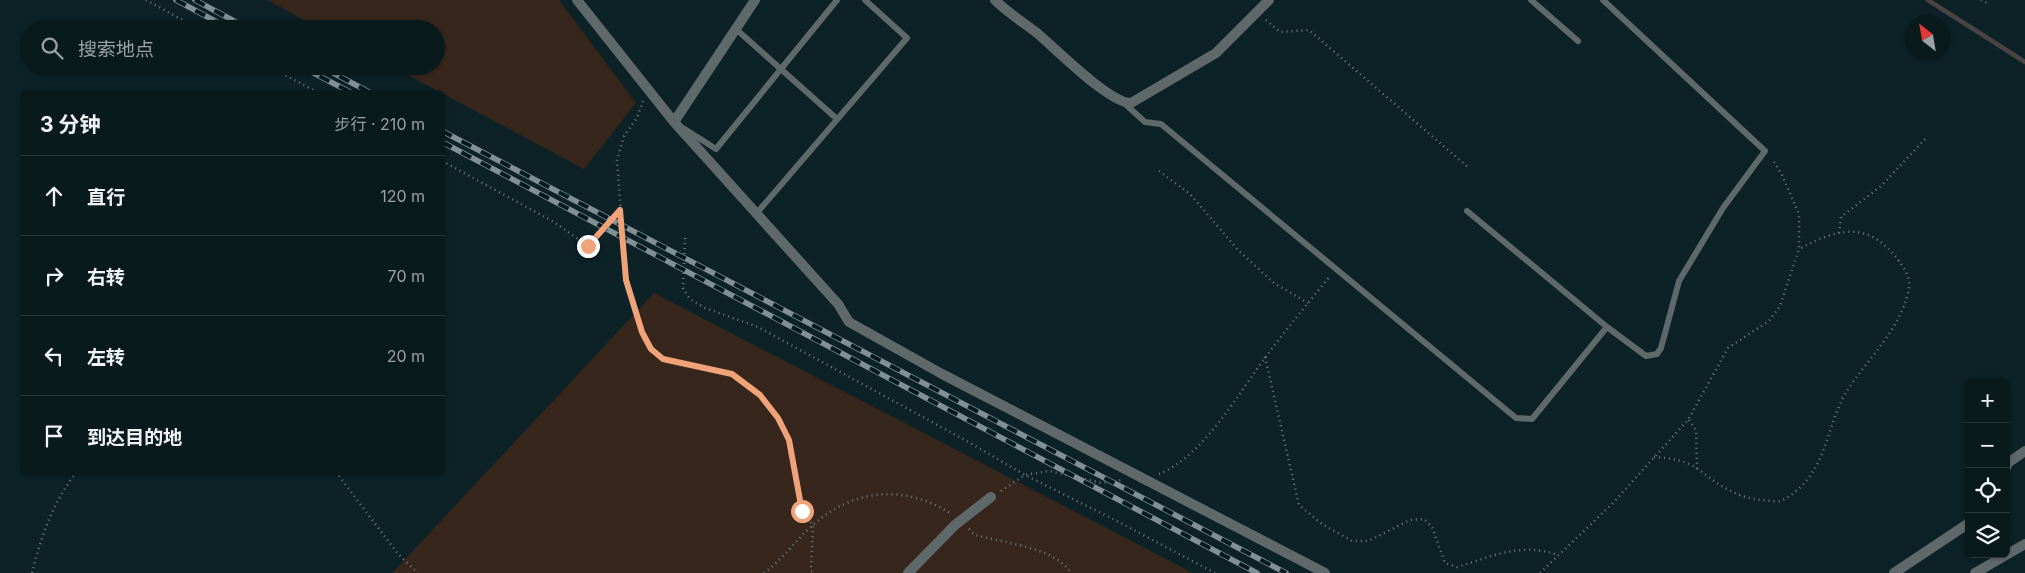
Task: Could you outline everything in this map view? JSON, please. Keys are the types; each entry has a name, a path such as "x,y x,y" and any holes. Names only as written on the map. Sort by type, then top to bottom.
{"street":[{"path":"577,0 674,122 838,304 849,322 942,374 1325,573"},
{"path":"674,122 755,0"},
{"path":"995,0 1010,15 1035,32 1095,84 1124,103 1132,103 1216,53 1265,4"},
{"path":"2010,462 2025,451"},
{"path":"908,573 960,521 991,497"},
{"path":"1894,573 1965,526"},
{"path":"1975,573 2025,544"}],"lane":[{"path":"674,122 716,149 837,0"},
{"path":"756,214 907,38 865,0"},
{"path":"1531,0 1578,40"},
{"path":"1467,211 1607,327 1646,356 1657,354 1661,348 1680,281 1723,208 1765,150 1603,0"},
{"path":"736,29 837,119"},
{"path":"1124,103 1145,122 1161,124 1516,418 1532,419 1607,327"}],"path":[{"path":"146,0 183,20"},
{"path":"1981,0 1987,4"},
{"path":"1265,4 1267,22 1280,32 1309,30 1469,168"},
{"path":"285,75 313,90"},
{"path":"643,82 642,106 624,136 617,160 626,280 642,332 651,349 663,359 732,374 760,395 778,418 789,440 802,511 812,525 811,571 815,573"},
{"path":"1840,233 1841,217 1881,186 1927,137"},
{"path":"1540,573 1612,504 1688,420 1718,371 1728,348 1769,321 1780,306 1799,248 1799,214 1782,174 1773,160"},
{"path":"445,163 554,222 588,246 620,210"},
{"path":"1160,171 1190,194 1238,250 1274,284 1308,302"},
{"path":"1654,457 1670,458 1697,469 1721,487 1746,498 1778,502 1792,495 1815,468 1847,392 1880,347 1899,314 1910,285 1906,269 1879,241 1862,232 1840,233 1820,238 1799,248"},
{"path":"686,238 682,288 690,299 705,308 758,327 965,440 1025,475 1215,573"},
{"path":"991,497 1025,475 1049,471 1102,483 1153,476 1172,469 1197,449 1265,357 1336,269"},
{"path":"1265,357 1299,505 1322,524 1352,542 1368,542 1410,520 1424,519 1432,527 1445,563 1457,567 1502,552 1524,549 1541,550 1558,555"},
{"path":"1688,420 1696,430 1697,469"},
{"path":"32,573 42,536 66,486 75,475"},
{"path":"338,475 398,554 418,573"},
{"path":"764,573 812,525 838,505 875,494 907,496 929,502 960,521 975,535 1048,553 1068,568 1071,573"}],"shaded area":[{"path":"267,0 559,0 636,103 584,169 445,95 445,90 436,90 408,75 445,75 445,20 304,20"},
{"path":"654,293 1193,573 392,573"}],"waterway":[{"path":"1928,0 2025,62"}],"railway":[{"path":"176,0 213,20"},
{"path":"195,0 232,20"},
{"path":"317,75 346,90"},
{"path":"337,75 365,90"},
{"path":"445,133 1286,573"},
{"path":"445,144 1257,573"}],"route":[{"path":"588,246 620,210 626,280 642,332 651,349 663,359 683,365 732,374 760,395 778,418 789,440 802,511"}]}
